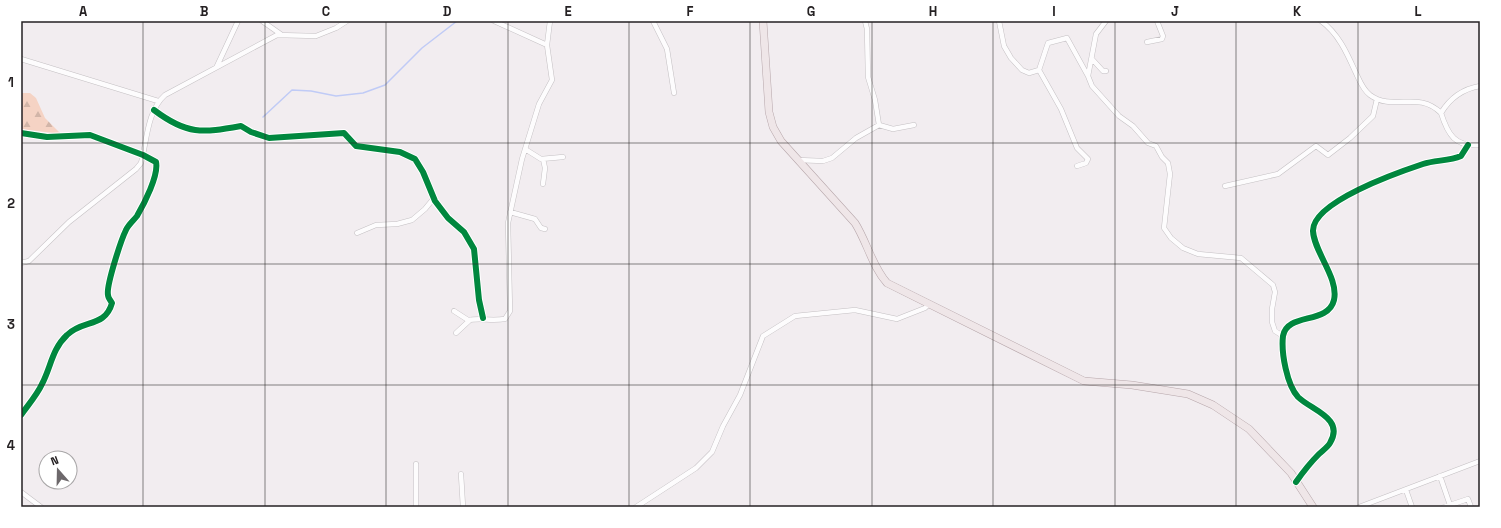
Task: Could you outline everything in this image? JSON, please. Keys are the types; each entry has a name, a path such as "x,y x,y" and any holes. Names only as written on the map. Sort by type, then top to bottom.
{"main road":[{"path":"762,21 769,112 773,126 781,141 855,223 883,279 887,283 1084,381 1132,385 1188,394 1213,405 1249,429 1291,473 1313,507"}],"street":[{"path":"217,66 238,21"},
{"path":"262,21 282,35"},
{"path":"21,263 29,261 69,222 136,169 141,163 154,110 158,101 165,95 277,35 316,36 336,28 347,21"},
{"path":"494,21 547,45"},
{"path":"456,333 470,320 484,318 494,320 505,319 510,311 508,223 525,149 540,104 552,80 547,45 550,21"},
{"path":"653,21 667,49 674,93"},
{"path":"865,21 867,29 868,77 875,100 879,125"},
{"path":"999,21 1004,46 1011,58 1022,70 1029,73 1039,70"},
{"path":"1088,76 1096,34 1106,21"},
{"path":"1147,42 1162,38 1163,36 1157,21"},
{"path":"1321,21 1328,26 1335,35 1347,54 1363,88 1369,95 1394,104 1407,100 1419,101 1441,113 1445,126 1452,138 1468,145 1480,145"},
{"path":"1077,166 1086,163 1088,159 1077,148 1060,109 1039,70 1048,43 1067,38 1092,86 1119,116 1133,126 1148,143 1156,146 1162,157 1168,163 1170,174 1164,228 1167,233 1183,248 1198,254 1241,258 1273,284 1275,292 1272,309 1272,322 1275,331 1283,336"},
{"path":"21,59 158,101"},
{"path":"1092,59 1103,71 1106,71"},
{"path":"1441,113 1448,101 1469,88 1480,86"},
{"path":"1224,186 1278,174 1316,146 1328,155 1350,138 1373,116 1377,98"},
{"path":"154,110 177,126 203,132 219,131 241,126 251,132 270,138 344,133 356,146 400,152 415,158 424,172 434,198 448,218 464,232 474,248 479,300 484,318"},
{"path":"798,160 823,161 832,158 856,138 879,125 893,129 914,125"},
{"path":"21,134 47,137 90,135 143,155 156,162 157,168 155,178 137,215 126,230 118,251 109,284 108,296 112,303 110,311 105,318 82,325 67,334 54,352 42,385 21,415"},
{"path":"1296,482 1303,471 1330,443 1333,430 1330,421 1325,414 1298,396 1292,387 1287,374 1283,336 1287,327 1297,322 1321,315 1330,308 1334,300 1332,284 1314,240 1313,229 1316,219 1344,198 1365,187 1423,164 1461,156 1468,145"},
{"path":"525,149 543,159 563,157"},
{"path":"543,159 545,168 543,184"},
{"path":"357,232 376,225 397,224 412,220 425,209 434,198"},
{"path":"510,212 535,218 541,228 545,229"},
{"path":"636,507 696,468 712,452 723,426 740,395 763,336 794,316 855,310 897,319 924,308 929,304"},
{"path":"454,311 470,320"},
{"path":"1359,507 1480,460"},
{"path":"416,464 416,507"},
{"path":"462,474 463,507"},
{"path":"1440,476 1450,505"},
{"path":"1406,490 1412,507"},
{"path":"21,492 41,507"},
{"path":"1444,507 1468,499 1471,507"}],"green space":[{"path":"21,93 30,93 36,98 45,118 61,134 21,129"}],"waterway":[{"path":"263,117 292,90 311,91 336,96 363,93 385,85 422,48 457,21"}],"cycle path":[{"path":"154,110 176,124 195,130 205,131 241,126 251,132 269,138 344,133 356,146 400,152 415,159 423,172 435,201 448,218 464,232 474,249 479,300 483,318"},
{"path":"21,133 47,137 90,135 143,155 156,162 153,182 147,197 137,216 127,228 111,273 108,296 112,303 109,311 99,320 73,330 62,340 55,352 40,388 21,415"},
{"path":"1296,482 1329,444 1333,434 1333,427 1330,421 1304,402 1294,392 1288,377 1283,351 1283,336 1286,329 1299,321 1324,313 1330,308 1334,300 1335,292 1333,283 1314,239 1313,231 1316,220 1326,209 1341,199 1377,181 1423,164 1461,156 1468,145"}]}
